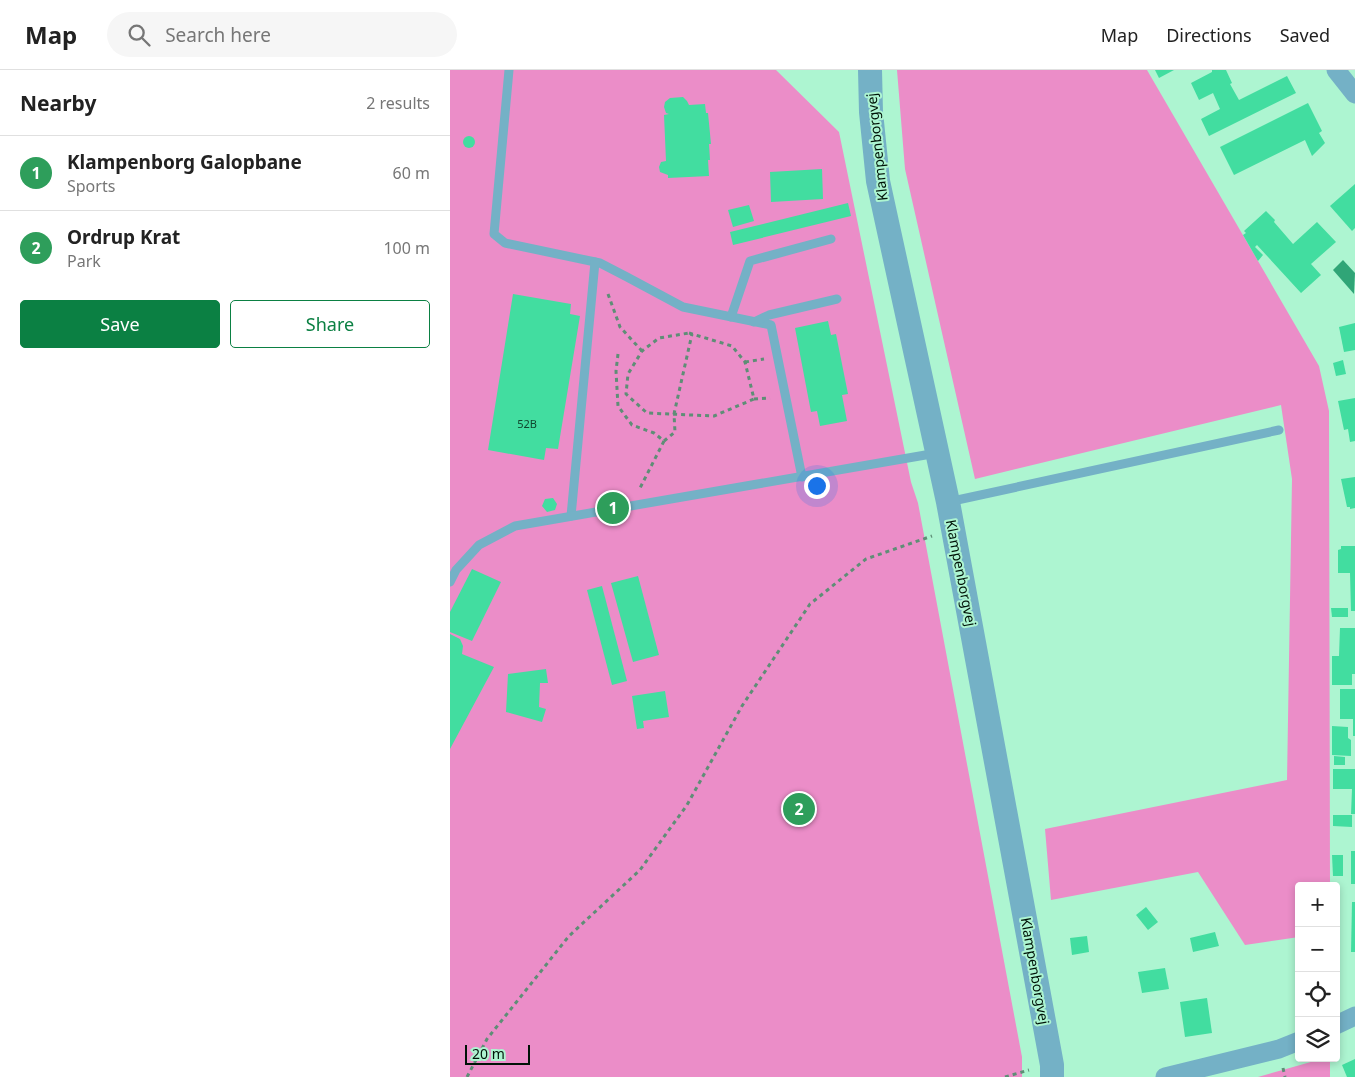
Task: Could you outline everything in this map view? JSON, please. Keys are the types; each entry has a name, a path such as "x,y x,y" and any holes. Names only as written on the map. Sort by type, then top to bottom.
{"street":[{"name":"Klampenborgvej","path":"870,70 871,112 878,181 948,502 1052,1064 1052,1077"},
{"path":"1336,70 1355,94"},
{"path":"1340,1023 1355,1016"},
{"path":"1164,1077 1279,1049 1295,1043"}],"lane":[{"path":"509,70 494,234 505,243 597,263 628,276 683,307 771,325 802,476"},
{"path":"731,317 750,260 831,239"},
{"path":"572,516 597,263"},
{"path":"754,322 769,315 838,299"},
{"path":"948,502 1279,430"},
{"path":"450,582 456,570 479,545 516,526 937,453"}],"path":[{"path":"597,263 620,328 642,351"},
{"path":"631,506 664,441 675,432 674,414 692,334"},
{"path":"692,334 732,346 745,362 754,400 714,416 647,413 626,394 628,374 642,351 659,338 692,334"},
{"path":"618,354 616,371 618,406 632,424 654,433 664,441"},
{"path":"466,1077 487,1039 569,936 640,870 687,805 742,706 810,604 866,559 952,528"}],"shaded area":[{"path":"450,70 776,70 839,132 911,482 918,503 1022,1057 1022,1077 450,1077"},
{"path":"897,70 1147,70 1319,366 1329,411 1330,882 1295,882 1295,938 1245,945 1198,872 1051,900 1045,829 1287,780 1292,479 1281,405 975,479 905,169"},
{"path":"1343,260 1355,273 1354,294 1333,270"},
{"path":"1311,1062 1330,1062 1330,1077 1258,1077"}],"building":[{"path":"1155,70 1174,70 1159,78"},
{"path":"1212,70 1226,70 1232,83 1230,84 1239,100 1287,76 1296,93 1209,136 1201,119 1220,109 1213,93 1199,100 1191,83 1212,72"},
{"path":"683,97 689,105 705,104 706,113 708,113 711,144 709,144 710,160 708,160 709,176 668,178 668,175 660,172 661,162 666,161 664,115 669,114 666,113 664,107 665,102 670,98"},
{"path":"1308,103 1322,131 1319,133 1325,143 1312,156 1305,140 1234,175 1220,147"},
{"path":"467,136 471,136 475,142 471,148 467,148 463,144 463,140"},
{"path":"822,169 823,199 771,202 770,172"},
{"path":"1355,184 1355,228 1352,231 1330,206"},
{"path":"848,203 851,216 733,245 730,232"},
{"path":"749,205 754,221 733,227 728,210"},
{"path":"1266,211 1293,244 1317,222 1336,242 1311,264 1321,275 1301,293 1257,245 1255,247 1263,255 1258,261 1243,235 1246,233 1244,231"},
{"path":"513,294 571,304 570,314 580,316 558,449 546,448 544,460 488,450"},
{"path":"828,321 831,335 836,334 848,394 842,395 847,421 820,426 817,411 811,412 795,328"},
{"path":"1355,323 1355,350 1344,352 1339,327"},
{"path":"1343,360 1346,374 1336,376 1333,363"},
{"path":"1355,398 1355,441 1350,442 1348,429 1344,430 1338,401"},
{"path":"1355,477 1355,508 1350,509 1350,507 1347,507 1341,479"},
{"path":"553,498 557,504 555,510 547,512 542,506 545,499"},
{"path":"1341,546 1355,546 1355,611 1351,611 1350,573 1338,573 1338,550 1341,549"},
{"path":"472,569 501,582 472,641 450,632 450,612"},
{"path":"638,576 659,655 633,662 611,583"},
{"path":"602,586 627,681 612,685 587,590"},
{"path":"1331,608 1348,608 1348,617 1332,617"},
{"path":"1340,628 1355,628 1355,674 1352,674 1352,685 1332,685 1332,656 1339,656"},
{"path":"450,634 460,639 463,646 462,654 494,667 450,749"},
{"path":"546,669 548,683 540,683 539,707 546,709 542,722 506,712 508,674"},
{"path":"1340,689 1355,689 1355,736 1353,736 1353,719 1340,719"},
{"path":"665,691 669,717 643,721 644,728 637,729 632,696"},
{"path":"1332,726 1348,727 1348,738 1351,740 1351,756 1332,755"},
{"path":"1334,756 1345,757 1345,765 1334,765"},
{"path":"1333,769 1355,769 1355,814 1351,814 1352,789 1333,789"},
{"path":"1333,815 1352,815 1352,827 1333,826"},
{"path":"1351,851 1355,851 1355,884 1351,884"},
{"path":"1332,855 1343,855 1343,876 1333,876"},
{"path":"1352,902 1355,902 1355,952 1351,952"},
{"path":"1146,907 1158,922 1148,930 1136,915"},
{"path":"1215,932 1219,946 1193,952 1190,938"},
{"path":"1087,936 1089,952 1072,955 1070,938"},
{"path":"1165,968 1169,989 1142,993 1138,972"},
{"path":"1207,998 1212,1033 1185,1037 1180,1002"},
{"path":"1355,1059 1355,1077 1347,1077 1342,1065"}],"place":[{"name":"Klampenborg Galopbane","path":"613,508"},
{"name":"Ordrup Krat","path":"799,809"}]}
